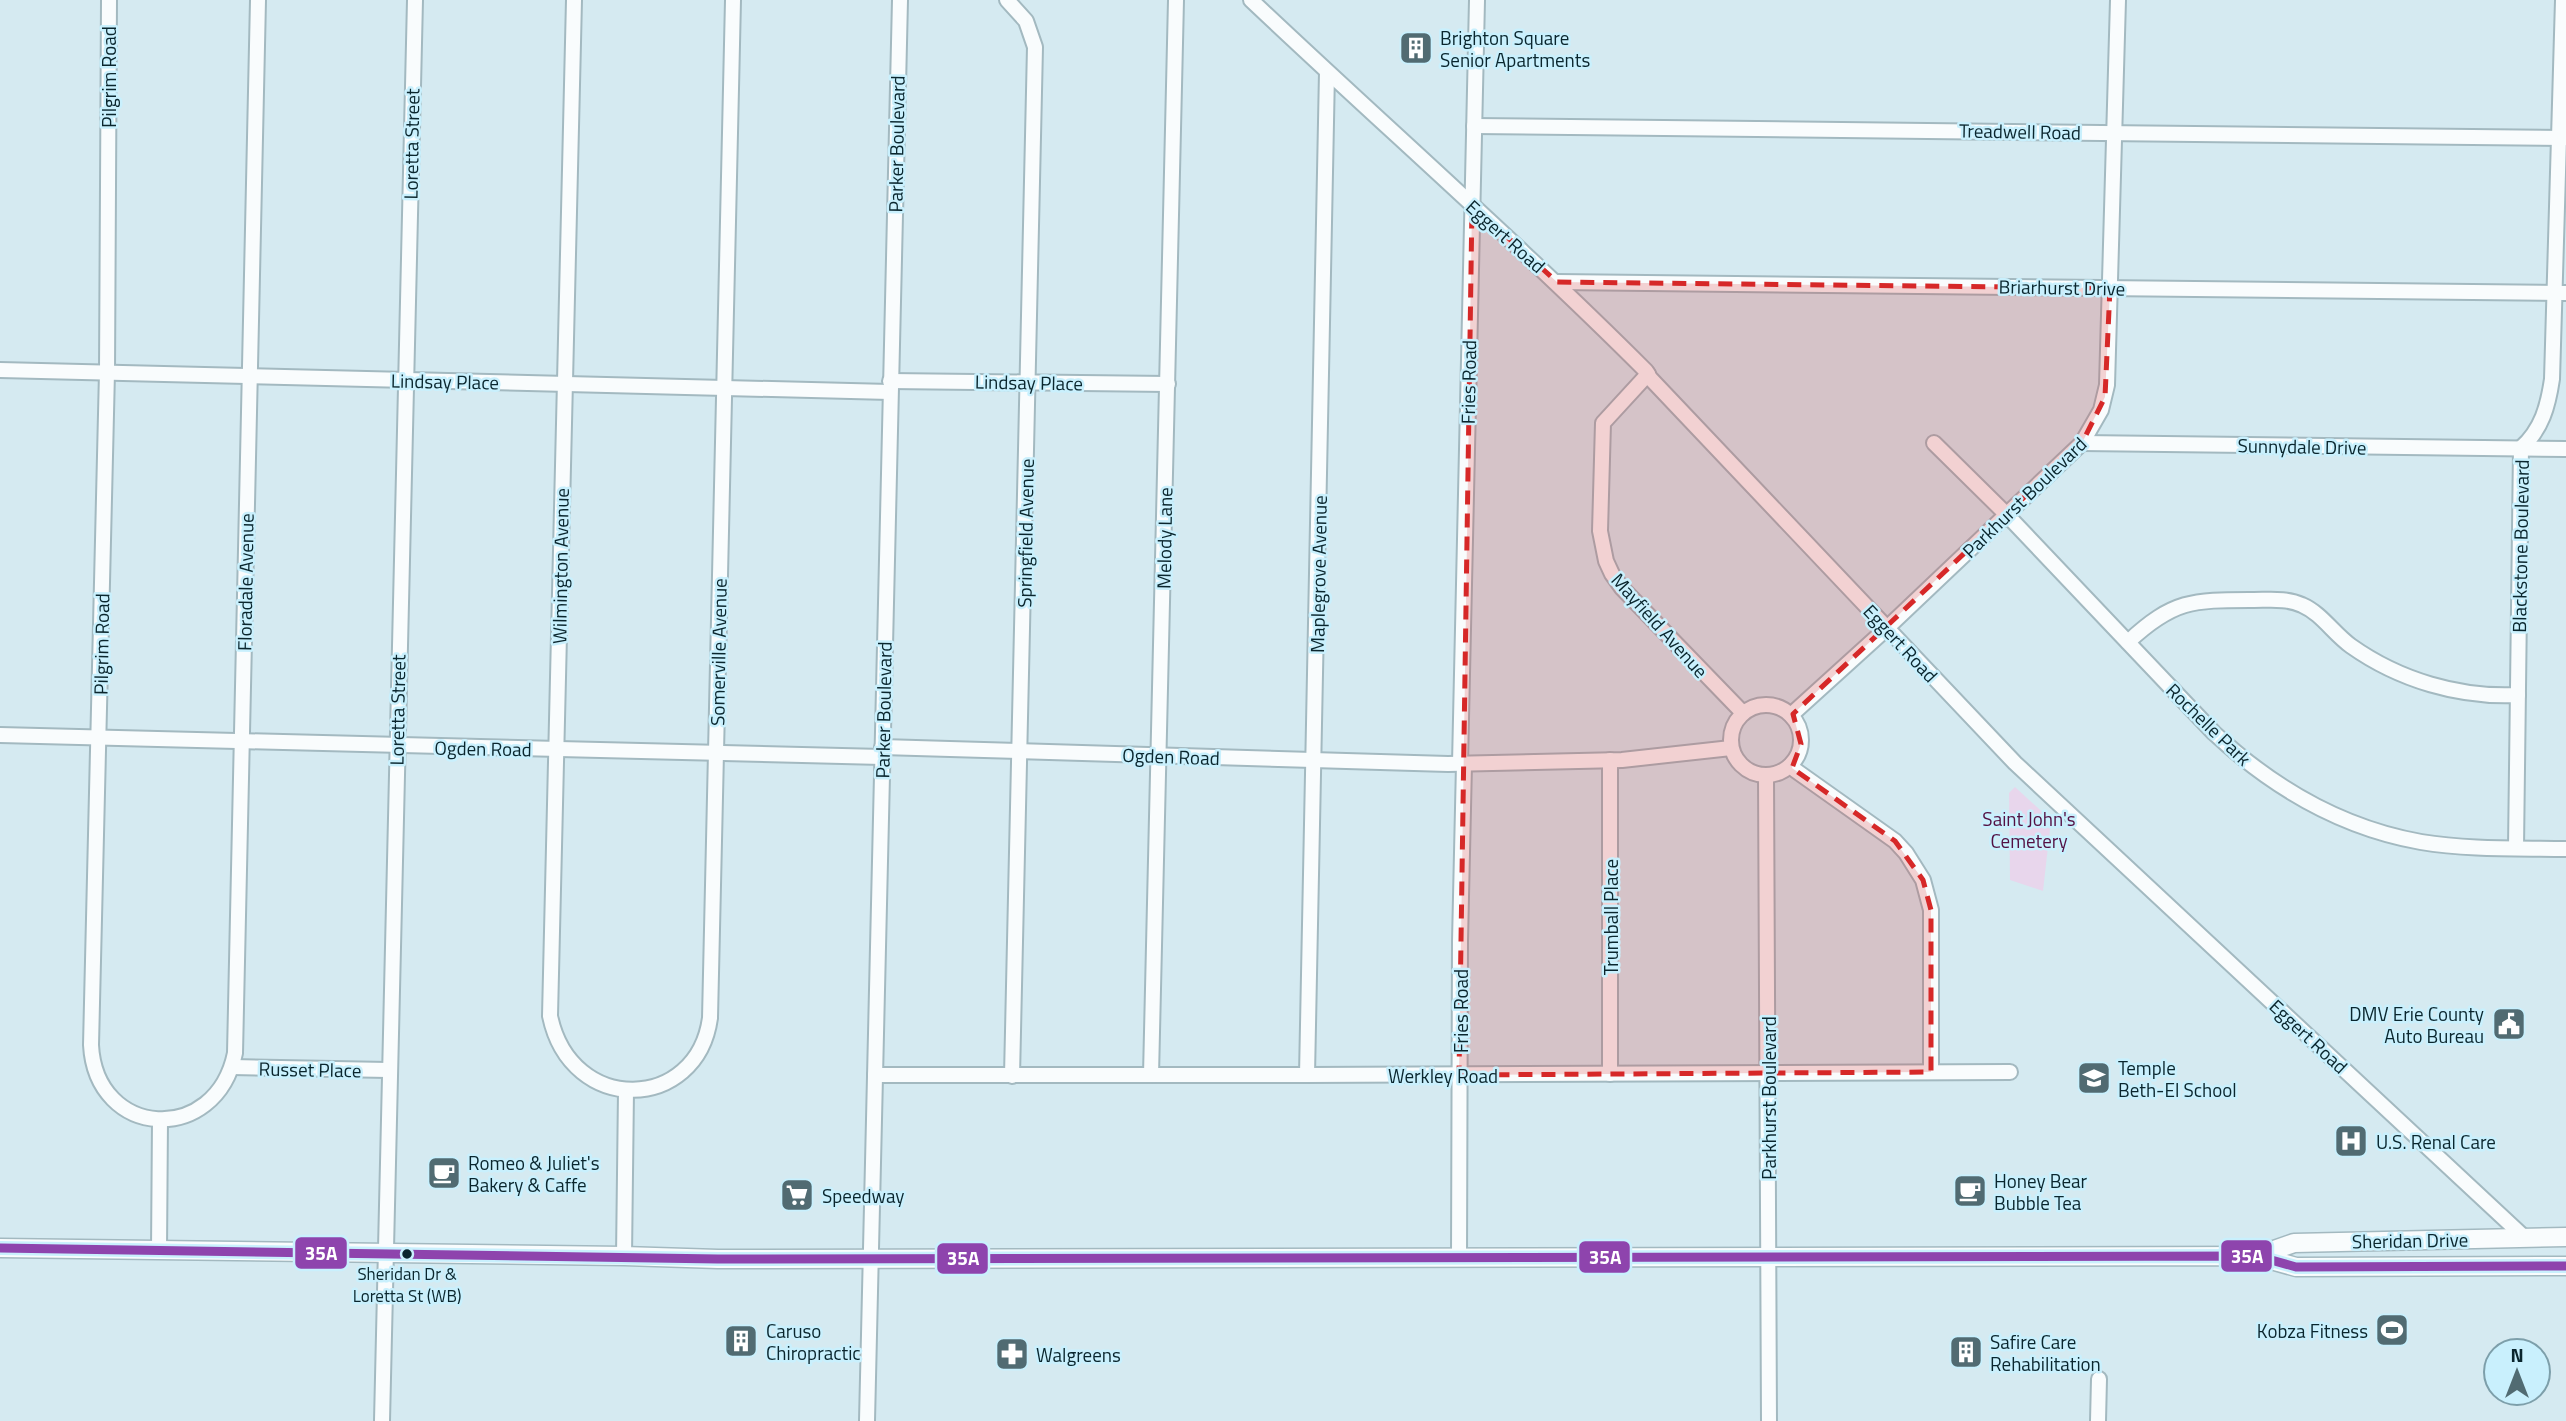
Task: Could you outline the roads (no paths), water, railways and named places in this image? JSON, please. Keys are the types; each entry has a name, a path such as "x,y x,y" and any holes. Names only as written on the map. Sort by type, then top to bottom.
{"main road":[{"name":"Sheridan Drive","path":"2257,1256 2294,1243 2566,1237"},
{"name":"Eggert Road","path":"2525,1238 2564,1268"},
{"name":"Sheridan Drive","path":"0,1248 624,1255 718,1259 2257,1256 2296,1267 2564,1268"}],"street":[{"name":"Pilgrim Road","path":"109,0 107,372 92,1058 102,1084 126,1110 138,1116 160,1120"},
{"name":"Floradale Avenue","path":"160,1120 186,1116 199,1110 221,1090 232,1067 235,1053 258,0"},
{"name":"Loretta Street","path":"382,1421 388,1070 415,0"},
{"name":"Wilmington Avenue","path":"574,0 555,749 552,1024 559,1045 577,1069 605,1086 626,1091"},
{"name":"Somerville Avenue","path":"626,1091 643,1090 672,1077 695,1056 708,1032 733,0"},
{"name":"Parker Boulevard","path":"867,1421 900,0"},
{"name":"Springfield Avenue","path":"1007,0 1026,21 1035,47 1012,1076"},
{"name":"Melody Lane","path":"1151,1076 1176,0"},
{"name":"Eggert Road","path":"1251,0 1557,282 1648,374 2015,763 2525,1238"},
{"name":"Fries Road","path":"1459,1258 1462,764 1477,0"},
{"name":"Parkhurst Boulevard","path":"1791,715 2007,515 2082,443 2092,429 2105,397 2118,0"},
{"name":"Blackstone Boulevard","path":"2516,848 2521,449 2539,428 2552,379 2560,293 2563,0"},
{"name":"Maplegrove Avenue","path":"1307,1075 1327,72"},
{"name":"Treadwell Road","path":"1474,126 2563,138"},
{"name":"Briarhurst Drive","path":"1557,282 2560,293"},
{"name":"Lindsay Place","path":"0,370 724,388 1028,383 1168,384"},
{"name":"Mayfield Avenue","path":"1648,374 1603,423 1600,531 1606,561 1622,588 1742,713"},
{"name":"Rochelle Park","path":"1934,443 2240,757 2299,797 2347,820 2420,842 2477,847 2566,849"},
{"name":"Sunnydale Drive","path":"2082,443 2521,449"},
{"path":"2521,449 2566,449"},
{"path":"2127,642 2157,617 2187,603 2202,600 2286,600 2308,608 2351,646 2414,680 2457,691 2518,695"},
{"path":"1771,705 1791,715 1801,736 1799,752 1791,765 1775,774 1766,775 1748,770 1735,757 1731,748 1732,729 1742,713 1756,706 1771,705"},
{"name":"Ogden Road","path":"0,736 715,753 1020,751 1462,764 1610,760 1731,748"},
{"name":"Trumball Place","path":"1610,760 1610,1074"},
{"path":"1791,765 1847,810 1895,841 1910,858 1923,880 1931,910 1931,1072"},
{"name":"Parkhurst Boulevard","path":"1766,775 1769,1421"},
{"name":"Russet Place","path":"232,1067 388,1070"},
{"name":"Werkley Road","path":"875,1074 1151,1076 2010,1072"},
{"path":"624,1255 626,1091"},
{"path":"159,1250 160,1120"},
{"path":"2098,1421 2099,1379"}],"place":[{"name":"Brighton Square Senior Apartments","path":"1416,48"},
{"name":"DMV Erie County Auto Bureau","path":"2509,1024"},
{"name":"Temple Beth-El School","path":"2094,1078"},
{"name":"U.S. Renal Care","path":"2351,1141"},
{"name":"Romeo & Juliet's Bakery & Caffe","path":"444,1173"},
{"name":"Honey Bear Bubble Tea","path":"1970,1191"},
{"name":"Speedway","path":"797,1195"},
{"name":"Sheridan Dr & Loretta St (WB)","path":"407,1254"},
{"name":"Kobza Fitness","path":"2392,1330"},
{"name":"Caruso Chiropractic","path":"741,1341"},
{"name":"Safire Care Rehabilitation","path":"1966,1352"},
{"name":"Walgreens","path":"1012,1354"}],"park label":[{"name":"Saint John's Cemetery","path":"2029,829"}]}
